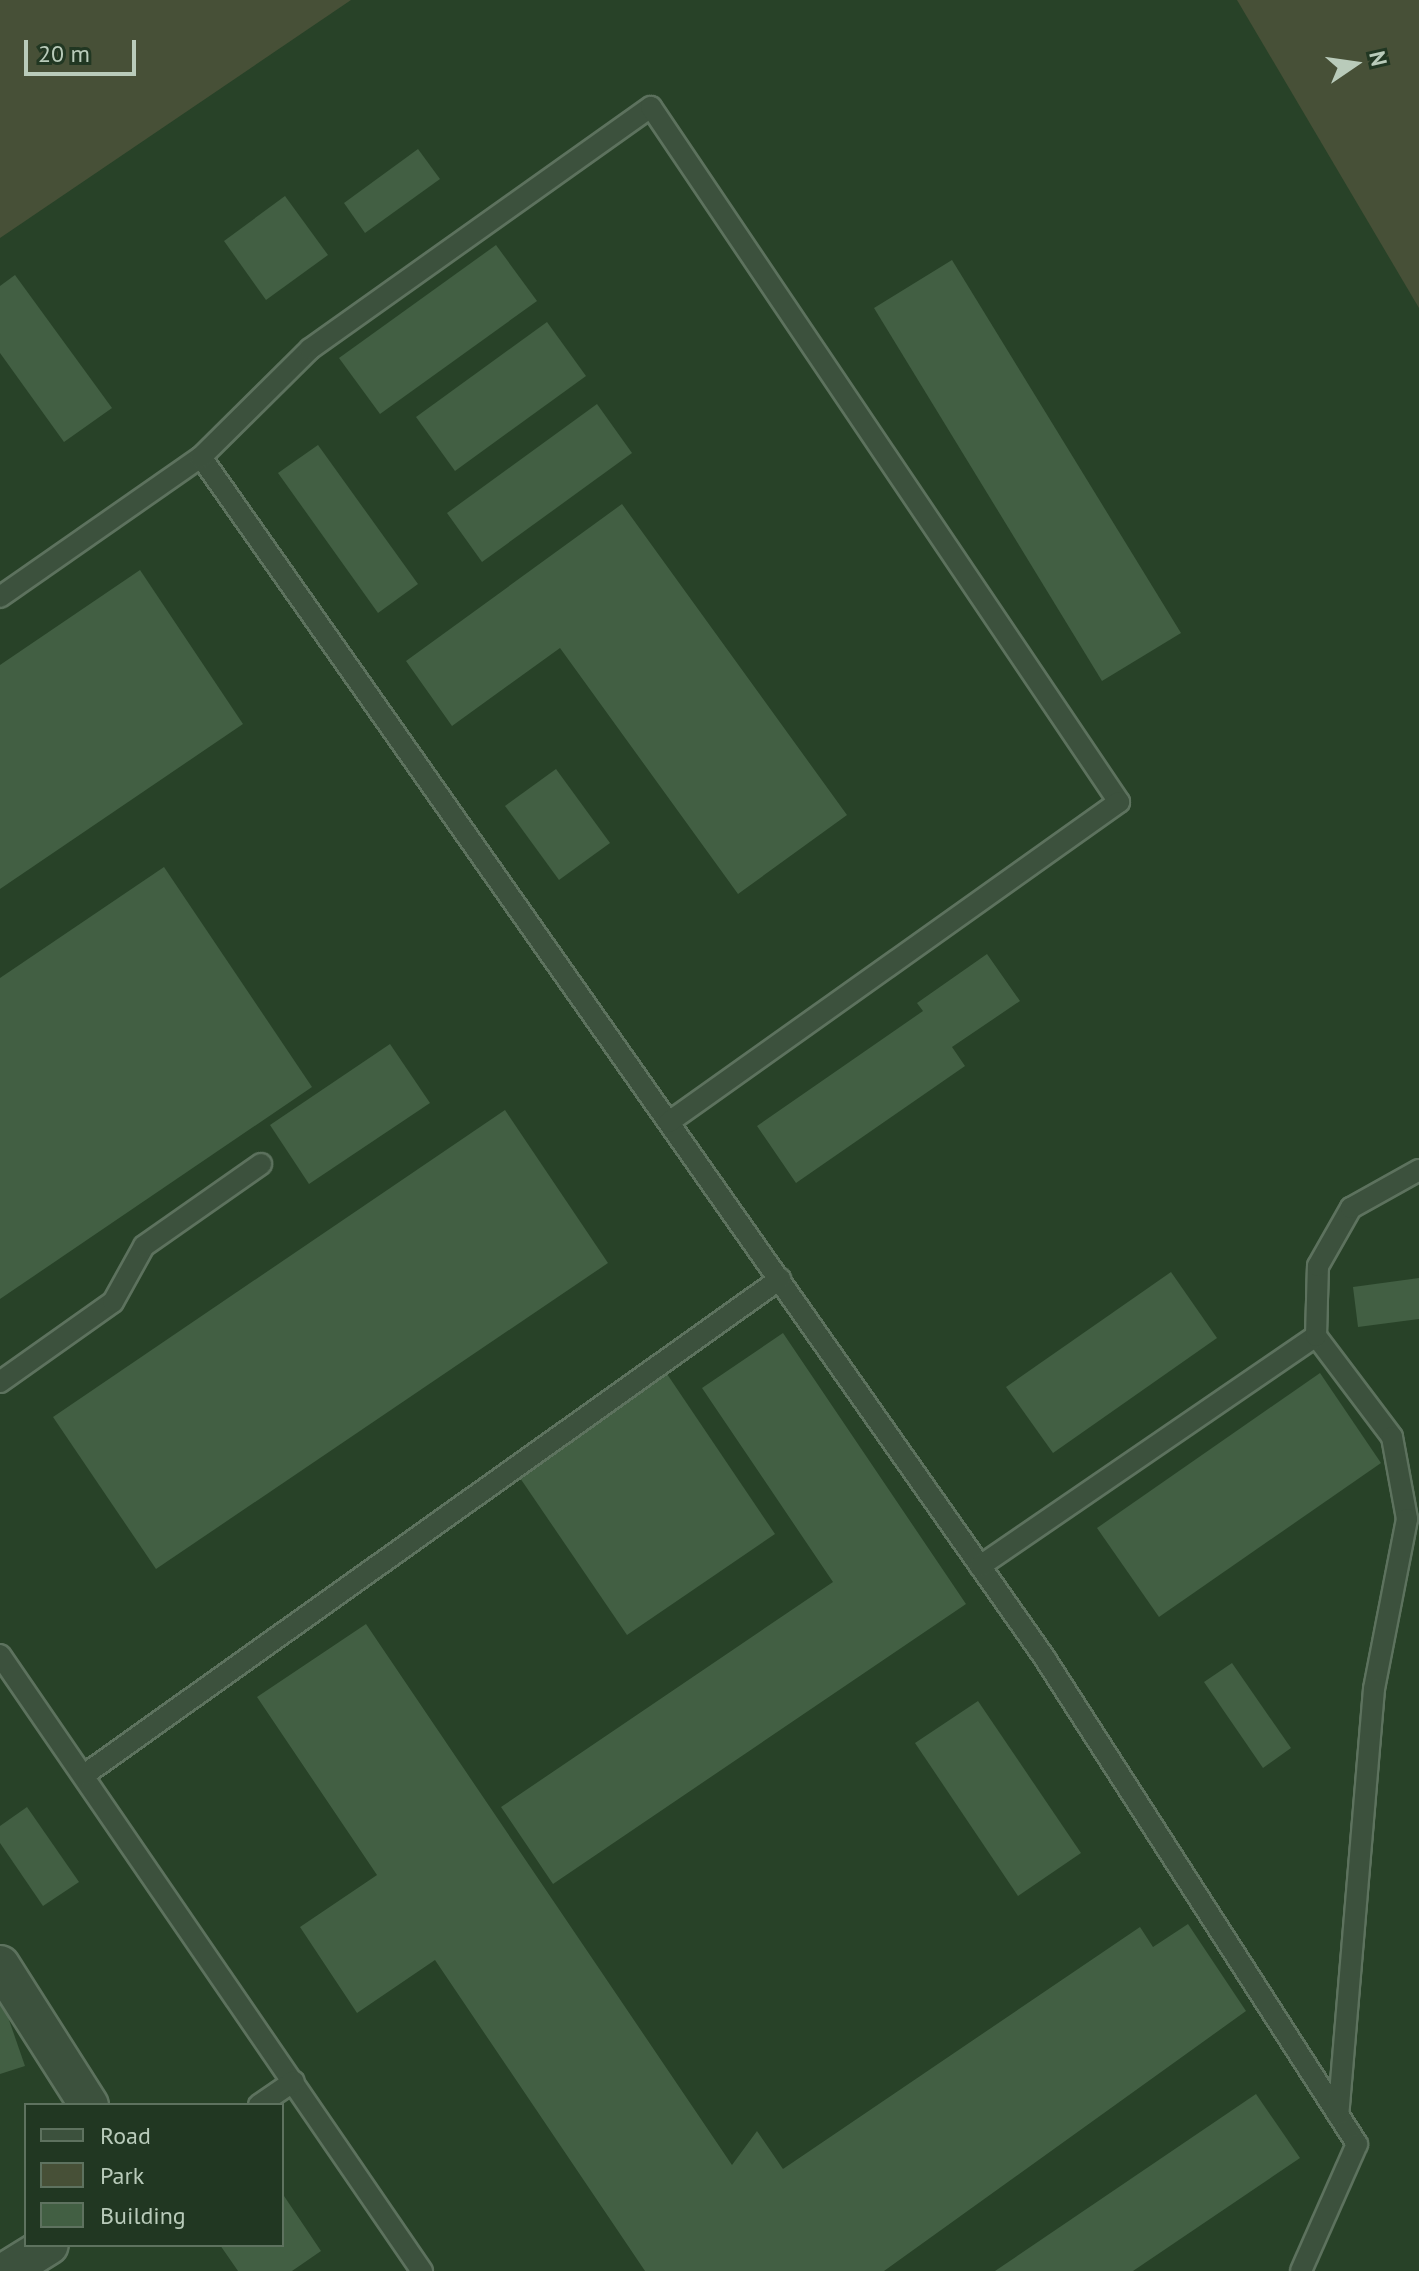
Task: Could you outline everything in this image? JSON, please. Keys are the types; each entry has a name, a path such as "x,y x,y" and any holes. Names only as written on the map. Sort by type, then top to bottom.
{"street":[{"path":"0,1965 88,2103"},
{"path":"7,2271 46,2247"}],"lane":[{"path":"0,597 201,457 310,349 651,107 1119,802 669,1122"},
{"path":"201,457 980,1566 1357,2144 1301,2271"},
{"path":"0,1382 113,1302 144,1246 261,1164"},
{"path":"1338,2114 1374,1689 1407,1519 1392,1437 1316,1336 1318,1266 1351,1208 1419,1170"},
{"path":"84,1775 780,1279"},
{"path":"980,1566 1316,1336"},
{"path":"0,1655 422,2271"},
{"path":"262,2103 294,2081"}],"green space":[{"path":"0,0 351,0 0,238"},
{"path":"1237,0 1419,0 1419,308"}],"building":[{"path":"418,149 440,179 365,233 344,203"},
{"path":"285,196 328,255 266,300 224,241"},
{"path":"496,245 537,301 380,414 339,358"},
{"path":"952,260 1181,633 1102,681 874,308"},
{"path":"15,275 112,408 64,442 0,353 0,286"},
{"path":"547,322 586,376 455,471 416,417"},
{"path":"597,404 632,453 482,562 447,513"},
{"path":"318,445 418,584 378,613 278,473"},
{"path":"622,504 847,815 738,894 560,648 452,726 406,661"},
{"path":"140,570 243,724 0,889 0,665"},
{"path":"556,769 610,843 559,880 505,806"},
{"path":"164,867 312,1087 0,1299 0,978"},
{"path":"987,954 1020,1001 952,1047 965,1066 796,1183 757,1126 923,1011 917,1003"},
{"path":"390,1044 430,1103 309,1184 270,1125"},
{"path":"505,1110 608,1263 156,1569 53,1417"},
{"path":"1171,1272 1217,1338 1053,1453 1006,1387"},
{"path":"1419,1278 1419,1319 1358,1327 1353,1287"},
{"path":"783,1333 966,1604 553,1884 501,1807 833,1582 702,1388"},
{"path":"1320,1373 1381,1463 1159,1617 1097,1528"},
{"path":"667,1374 775,1534 627,1635 518,1475"},
{"path":"366,1624 732,2165 757,2131 783,2169 1140,1927 1153,1947 1188,1924 1246,2011 884,2271 645,2271 435,1960 357,2013 300,1927 377,1875 257,1697"},
{"path":"1232,1663 1291,1748 1263,1768 1204,1682"},
{"path":"978,1701 1081,1853 1018,1896 915,1743"},
{"path":"27,1807 79,1882 43,1906 0,1843 0,1826"},
{"path":"0,1994 25,2066 0,2074"},
{"path":"1256,2094 1300,2158 1133,2271 995,2271"},
{"path":"284,2196 321,2251 292,2271 238,2271 221,2247 284,2247"}]}
